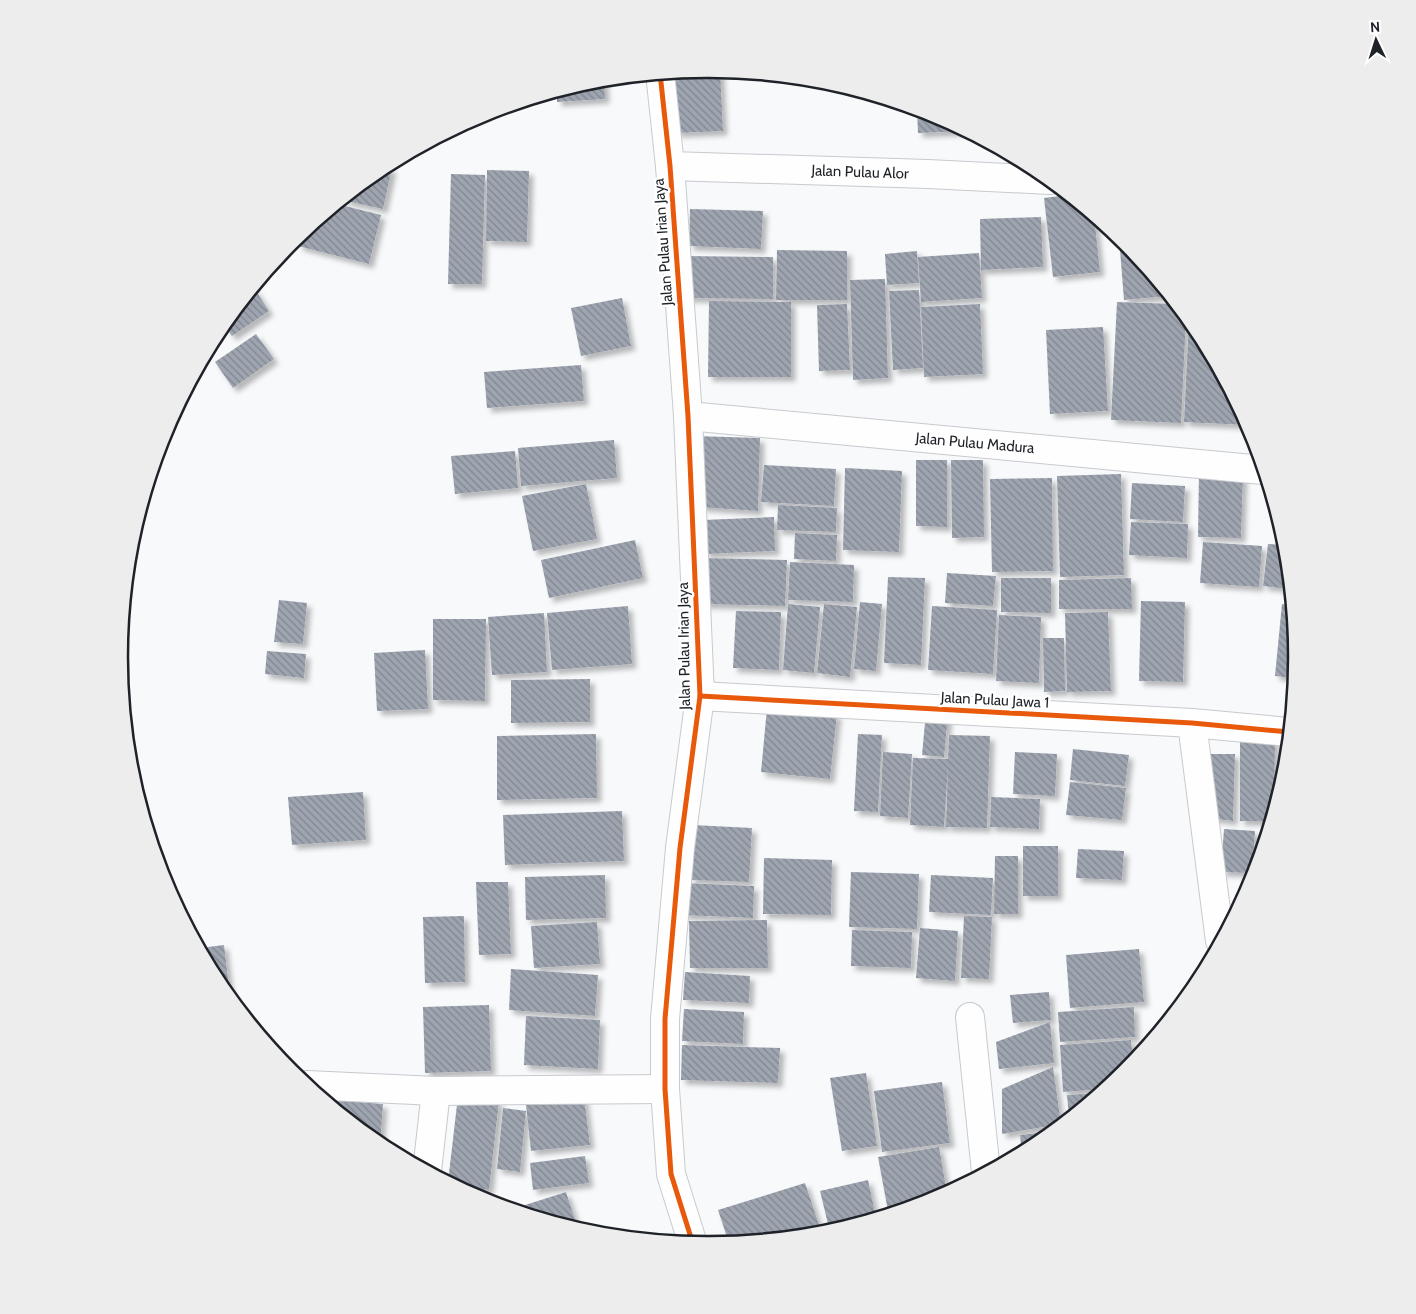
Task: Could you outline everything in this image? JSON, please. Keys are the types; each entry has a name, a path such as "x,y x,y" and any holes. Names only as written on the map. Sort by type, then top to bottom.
{"street":[{"name":"Jalan Pulau Irian Jaya","path":"661,80 670,166 688,416 700,696 680,848 665,1020 665,1089 671,1174 690,1236"},
{"name":"Jalan Pulau Alor","path":"670,166 1036,179"},
{"name":"Jalan Pulau Madura","path":"688,416 1256,469"},
{"name":"Jalan Pulau Jawa 1","path":"700,696 1192,723 1283,731"},
{"path":"1192,723 1219,931"},
{"path":"970,1017 985,1166"},
{"path":"318,1086 436,1091 665,1089"},
{"path":"428,1164 436,1091"}],"building":[{"path":"720,78 723,131 676,133 673,79"},
{"path":"604,87 605,99 557,102 557,97"},
{"path":"917,117 952,132 918,133"},
{"path":"487,170 529,171 527,242 486,241"},
{"path":"391,172 383,209 349,202"},
{"path":"451,174 485,175 482,284 448,284"},
{"path":"1060,196 1095,226 1100,272 1053,277 1044,198"},
{"path":"344,206 381,215 369,264 299,246"},
{"path":"690,209 763,211 761,249 689,246"},
{"path":"1041,217 1043,267 981,270 980,219"},
{"path":"1120,249 1162,297 1124,300"},
{"path":"777,250 847,251 847,300 776,300"},
{"path":"917,251 919,283 887,285 885,254"},
{"path":"979,253 982,298 921,302 918,257"},
{"path":"685,256 773,257 773,299 685,298"},
{"path":"885,279 888,378 853,380 850,280"},
{"path":"919,290 923,368 893,370 889,291"},
{"path":"257,293 269,311 232,336 229,331"},
{"path":"622,298 631,346 581,356 571,308"},
{"path":"709,301 791,302 791,377 708,377"},
{"path":"1117,302 1168,304 1185,329 1181,423 1111,420"},
{"path":"847,304 850,370 819,371 817,305"},
{"path":"980,304 983,374 924,377 921,307"},
{"path":"1103,327 1108,411 1050,414 1046,330"},
{"path":"1188,333 1210,367 1238,425 1184,422"},
{"path":"256,334 274,359 233,388 215,362"},
{"path":"581,365 584,401 487,408 484,372"},
{"path":"693,436 760,438 758,511 700,507"},
{"path":"614,440 617,478 521,486 518,448"},
{"path":"515,451 518,488 455,494 451,456"},
{"path":"916,460 947,460 947,527 916,526"},
{"path":"951,460 983,460 984,537 952,538"},
{"path":"764,465 836,469 834,506 761,502"},
{"path":"845,468 902,471 899,552 843,550"},
{"path":"1199,471 1243,472 1241,538 1198,537"},
{"path":"1121,474 1124,575 1060,577 1057,476"},
{"path":"1052,478 1053,571 992,572 990,479"},
{"path":"1132,483 1185,486 1183,522 1130,519"},
{"path":"586,484 597,539 533,551 522,496"},
{"path":"778,505 837,508 836,532 777,530"},
{"path":"774,517 775,551 705,554 703,520"},
{"path":"1131,522 1188,524 1187,558 1129,555"},
{"path":"795,533 837,535 836,561 794,559"},
{"path":"635,540 643,578 549,598 541,560"},
{"path":"1203,542 1262,546 1259,587 1200,583"},
{"path":"1268,544 1276,544 1284,588 1263,586"},
{"path":"703,558 787,560 785,606 702,604"},
{"path":"790,562 854,565 853,602 788,600"},
{"path":"947,573 996,576 993,606 945,603"},
{"path":"888,577 925,578 921,665 884,663"},
{"path":"1001,578 1051,578 1051,613 1001,612"},
{"path":"1131,578 1132,609 1059,609 1059,580"},
{"path":"279,600 307,603 303,644 274,642"},
{"path":"1141,601 1185,602 1183,682 1139,681"},
{"path":"860,602 882,604 876,671 854,669"},
{"path":"788,604 820,607 814,673 783,670"},
{"path":"824,604 857,607 850,677 817,673"},
{"path":"1282,604 1285,604 1288,657 1287,677 1275,676"},
{"path":"628,606 632,664 552,670 547,613"},
{"path":"932,606 997,610 993,674 928,670"},
{"path":"736,611 781,612 779,670 733,668"},
{"path":"1108,612 1111,691 1067,692 1065,613"},
{"path":"544,613 547,672 492,675 488,617"},
{"path":"999,615 1041,617 1039,683 996,681"},
{"path":"433,619 486,619 485,701 433,700"},
{"path":"1043,638 1064,638 1065,691 1044,692"},
{"path":"425,650 428,709 377,711 374,653"},
{"path":"267,651 306,654 304,678 265,674"},
{"path":"590,679 590,722 511,723 511,680"},
{"path":"767,708 837,714 830,779 761,772"},
{"path":"926,712 948,714 944,757 922,755"},
{"path":"596,734 597,798 497,800 497,736"},
{"path":"858,734 882,735 878,812 854,811"},
{"path":"949,735 990,736 987,828 946,827 948,766 944,827 910,825 913,758 948,759"},
{"path":"1240,740 1275,740 1274,777 1264,821 1240,821"},
{"path":"1073,749 1129,755 1125,786 1070,780"},
{"path":"883,752 912,754 908,818 880,816"},
{"path":"1015,752 1057,754 1055,796 1013,794"},
{"path":"1206,754 1235,754 1233,821 1210,818"},
{"path":"1070,782 1126,788 1122,820 1066,815"},
{"path":"363,792 366,840 292,845 288,797"},
{"path":"991,797 1040,799 1039,829 990,827"},
{"path":"622,811 624,861 505,865 503,815"},
{"path":"692,825 752,828 749,882 690,880"},
{"path":"1224,829 1255,831 1254,852 1245,873 1221,872"},
{"path":"1023,846 1058,846 1058,896 1023,896"},
{"path":"1078,849 1124,851 1122,880 1076,878"},
{"path":"995,856 1018,856 1018,914 994,914"},
{"path":"764,858 832,860 831,915 763,914"},
{"path":"851,872 919,874 917,929 849,927"},
{"path":"605,875 606,918 526,920 525,877"},
{"path":"931,875 993,878 991,915 929,912"},
{"path":"476,882 508,882 511,954 479,955"},
{"path":"684,883 754,886 753,918 683,915"},
{"path":"464,916 465,982 425,983 423,917"},
{"path":"964,916 992,917 989,979 961,978"},
{"path":"767,920 768,968 690,968 689,921"},
{"path":"597,922 600,964 534,968 531,926"},
{"path":"920,928 958,931 955,981 916,978"},
{"path":"852,930 912,932 911,968 851,966"},
{"path":"224,945 228,982 226,979 206,947"},
{"path":"1139,949 1144,1002 1070,1008 1066,955"},
{"path":"511,969 598,975 595,1016 509,1010"},
{"path":"685,972 750,976 749,1003 683,1000"},
{"path":"1049,992 1051,1020 1013,1023 1010,995"},
{"path":"489,1005 491,1071 425,1073 423,1007"},
{"path":"1134,1007 1135,1037 1060,1042 1058,1012"},
{"path":"684,1009 744,1012 743,1044 682,1041"},
{"path":"526,1016 600,1020 598,1069 524,1065"},
{"path":"1050,1022 1054,1063 999,1069 996,1042"},
{"path":"1131,1040 1132,1052 1093,1090 1063,1092 1060,1045"},
{"path":"682,1045 780,1048 778,1083 681,1080"},
{"path":"1053,1067 1060,1118 1048,1126 1002,1134 1002,1089"},
{"path":"866,1073 877,1146 842,1151 830,1078"},
{"path":"942,1082 950,1143 882,1152 874,1091"},
{"path":"583,1090 590,1145 531,1151 525,1096"},
{"path":"1089,1094 1068,1111 1067,1095"},
{"path":"458,1096 499,1101 489,1190 479,1189 449,1175"},
{"path":"335,1100 383,1104 381,1135 355,1117"},
{"path":"503,1108 526,1111 520,1172 497,1169"},
{"path":"1039,1133 1021,1145 1020,1135"},
{"path":"939,1147 946,1185 887,1208 878,1157"},
{"path":"585,1156 589,1183 533,1190 530,1163"},
{"path":"868,1180 875,1212 828,1224 820,1191"},
{"path":"805,1183 819,1225 784,1232 727,1236 718,1210"},
{"path":"566,1192 575,1221 558,1217 522,1206"}],"cycle path":[{"path":"661,80 670,166 688,416 700,696 680,848 665,1019 665,1089 671,1174 690,1236"},
{"path":"700,696 1192,723 1283,731"}]}
